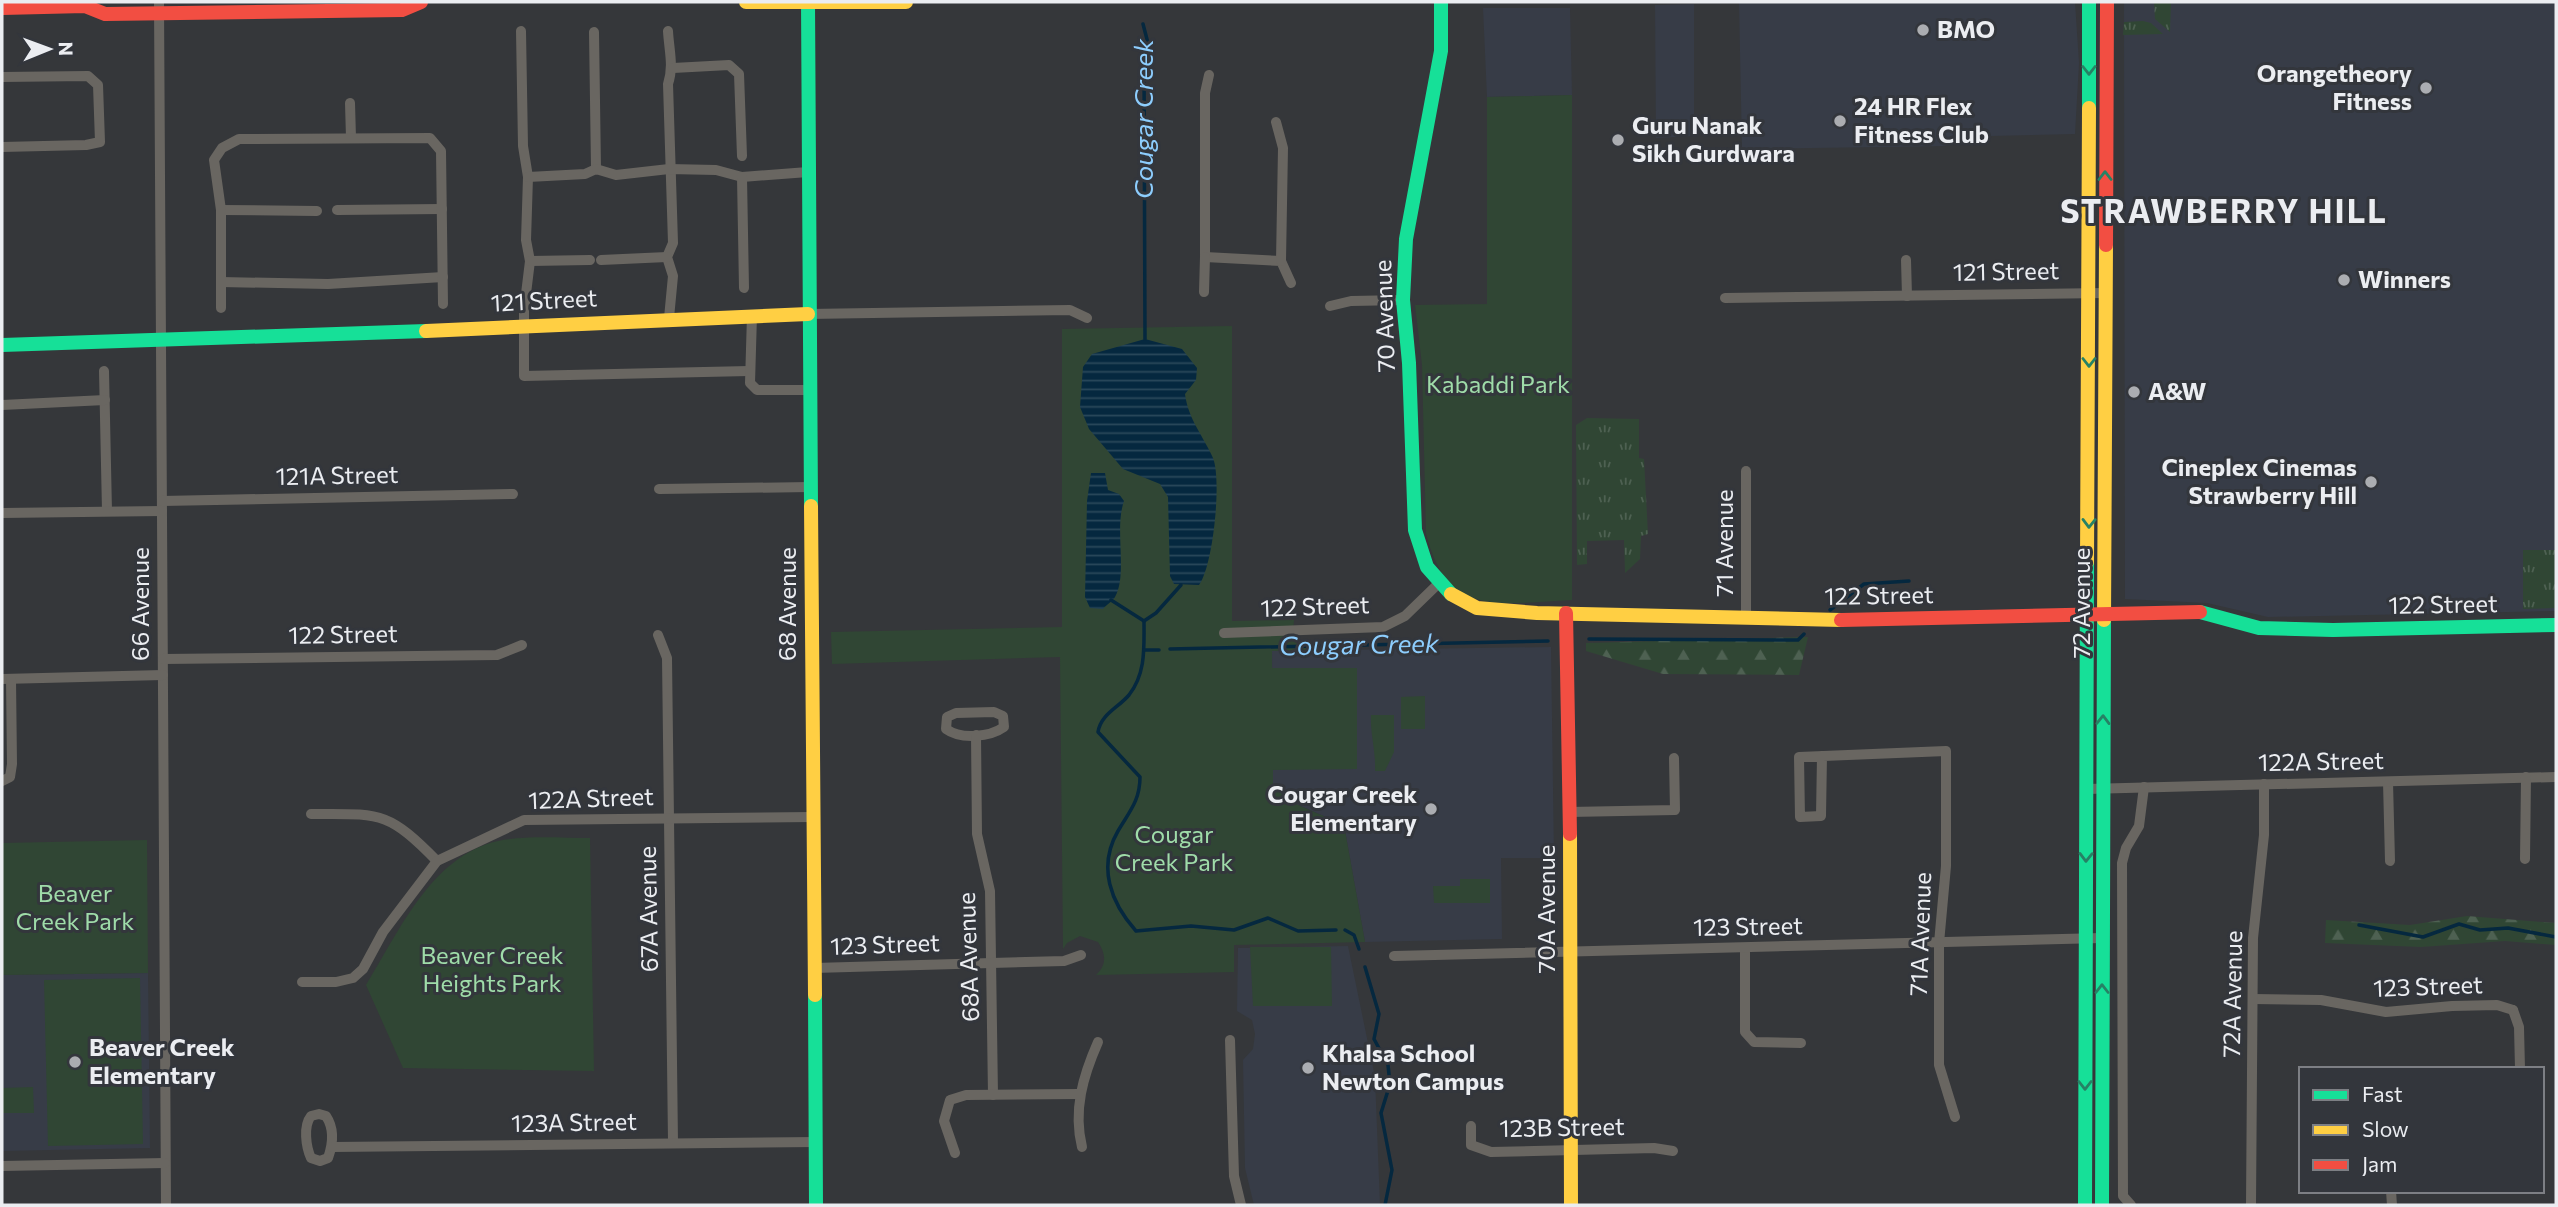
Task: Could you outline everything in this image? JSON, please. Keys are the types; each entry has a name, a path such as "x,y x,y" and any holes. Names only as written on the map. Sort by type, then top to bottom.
{"street":[{"path":"2,8 90,4 106,14 159,8 362,6 402,10 421,2"},
{"path":"746,2 906,2"},
{"name":"70 Avenue","path":"1439,583 1420,552 1415,530 1409,363 1403,300 1406,239 1441,51 1441,2"},
{"name":"72 Avenue","path":"2085,1205 2089,2"},
{"name":"72 Avenue","path":"2102,1205 2106,2"},
{"name":"68 Avenue","path":"808,3 816,1205"},
{"name":"66 Avenue","path":"159,8 166,1205"},
{"path":"521,31 523,146 528,177 526,240 530,261 523,324 524,376 749,371"},
{"path":"668,31 669,57 673,68 668,84 673,243 667,257 673,276 669,318"},
{"path":"594,32 596,169"},
{"path":"673,68 729,65 739,74 742,156"},
{"path":"1204,292 1205,93 1209,75"},
{"path":"2,77 88,76 98,85 100,142 86,145 2,147"},
{"path":"350,103 351,138"},
{"path":"1276,122 1283,148 1281,261 1291,283"},
{"path":"221,308 221,210 214,160 239,139 430,138 441,151 443,304"},
{"path":"528,177 585,174 596,169 616,175 669,169 716,170 742,177 808,172"},
{"path":"742,177 744,288"},
{"path":"337,210 442,209"},
{"path":"221,210 317,211"},
{"path":"530,261 667,257"},
{"path":"1205,257 1281,261"},
{"path":"1906,260 1907,296"},
{"path":"221,282 328,284 443,277"},
{"name":"121 Street","path":"1726,298 2105,293"},
{"path":"1331,306 1351,301 1403,300"},
{"name":"121 Street","path":"2,345 161,338 329,335 752,315 1070,310 1087,318"},
{"path":"752,315 750,383 757,390 809,390"},
{"path":"104,371 107,511"},
{"path":"2,405 105,400"},
{"name":"71 Avenue","path":"1746,471 1746,616"},
{"path":"659,489 810,487"},
{"name":"121A Street","path":"2,513 513,494"},
{"name":"122 Street","path":"1224,633 1382,627 1405,616 1439,583 1477,608 1496,612 1828,620 2193,610 2259,628 2333,630 2556,625"},
{"name":"70A Avenue","path":"1566,613 1571,1205"},
{"name":"67A Avenue","path":"658,635 667,658 673,1142"},
{"name":"122 Street","path":"163,659 497,655 522,645"},
{"path":"6,779 6,679 163,675"},
{"path":"994,712 1003,716 1004,727 994,735 976,735 954,735 946,729 947,717 956,713 994,712"},
{"name":"68A Avenue","path":"976,735 977,834 990,891 993,1095"},
{"name":"71A Avenue","path":"1822,756 1946,751 1946,866 1939,943 1939,1065 1955,1117"},
{"path":"1822,756 1821,816 1800,817 1799,757 1822,756"},
{"path":"1569,812 1675,810 1675,758"},
{"name":"122A Street","path":"2087,789 2556,776"},
{"path":"2525,859 2526,777"},
{"path":"2388,782 2389,861"},
{"name":"72A Avenue","path":"2251,1205 2253,938 2264,835 2264,785"},
{"path":"2131,1205 2123,1196 2122,863 2126,848 2139,826 2144,787"},
{"path":"302,982 336,982 353,978 363,969 383,932 437,861 390,819 376,815 311,814"},
{"name":"122A Street","path":"437,861 524,820 813,817"},
{"name":"123 Street","path":"1394,956 2102,938"},
{"path":"1745,948 1745,1032 1754,1042 1801,1043"},
{"name":"123 Street","path":"814,968 1064,961 1081,955"},
{"name":"123 Street","path":"2253,999 2321,1000 2385,1012 2452,1006 2497,1005 2516,1008 2519,1067"},
{"path":"1230,1040 1234,1175 1241,1205"},
{"path":"1082,1147 1077,1128 1080,1094 1098,1042"},
{"path":"955,1153 944,1121 950,1100 966,1095 1080,1094"},
{"name":"123A Street","path":"311,1116 326,1116 331,1124 332,1147 328,1158 320,1161 311,1158 307,1149 307,1121 311,1116"},
{"name":"123B Street","path":"1471,1126 1471,1145 1491,1152 1654,1148 1673,1151"},
{"name":"123A Street","path":"332,1147 816,1142"},
{"path":"2,1166 165,1163"}],"shaded area":[{"path":"1739,2 2075,2 2079,63 2075,134 1947,137 1947,146 1742,149"},
{"path":"2124,2 2556,2 2556,611 2268,617 2207,603 2125,599"},
{"path":"1694,4 1694,136 1656,138 1655,5"},
{"path":"1483,8 1570,8 1572,95 1487,97"},
{"name":"Cougar Creek Elementary","path":"1551,647 1554,858 1501,858 1502,939 1365,942 1344,825 1273,794 1272,651"},
{"name":"Khalsa School Newton Campus","path":"1348,946 1375,1077 1380,1205 1254,1205 1245,1168 1243,1060 1253,1049 1255,1034 1252,1020 1237,1011 1238,948"},
{"name":"Beaver Creek Elementary","path":"148,973 150,1148 2,1151 2,975"}],"green space":[{"path":"2154,2 2171,2 2170,32 2155,19"},
{"path":"2124,22 2151,23 2163,34 2123,35"},
{"name":"Kabaddi Park","path":"1572,95 1572,600 1500,603 1480,600 1462,593 1448,580 1435,561 1426,533 1422,365 1415,305 1487,304 1487,97"},
{"name":"Cougar Creek Park","path":"1232,326 1232,621 1294,620 1294,631 1298,640 1305,647 1316,650 1272,651 1272,668 1357,668 1357,769 1273,770 1273,786 1281,786 1282,798 1344,825 1365,942 1234,945 1234,972 1096,975 1104,959 1098,942 1080,936 1067,943 1063,949 1060,657 832,664 831,632 1062,627 1062,329"},
{"path":"1587,418 1639,419 1639,458 1644,459 1648,534 1641,536 1640,559 1625,573 1624,540 1587,541 1587,564 1577,565 1576,425"},
{"path":"2523,550 2556,550 2556,608 2523,609"},
{"path":"1808,637 1799,675 1663,674 1586,651 1586,643"},
{"path":"1425,696 1425,729 1401,729 1401,697"},
{"path":"1371,715 1394,715 1394,752 1385,771 1375,771"},
{"name":"Beaver Creek Heights Park","path":"544,837 590,838 594,1071 403,1068 366,985 405,920 435,879 474,849 498,841"},
{"name":"Beaver Creek Park","path":"147,840 148,973 2,975 2,843"},
{"path":"1460,879 1490,879 1490,903 1434,903 1433,886 1460,886"},
{"path":"2467,916 2556,923 2556,945 2505,941 2421,947 2325,943 2326,920 2410,925"},
{"path":"1250,947 1331,947 1332,1006 1253,1006"},
{"name":"Beaver Creek Elementary","path":"140,978 143,1144 48,1146 44,980"},
{"path":"33,1087 34,1113 2,1113 2,1088"}],"water":[{"path":"1145,339 1182,349 1197,368 1196,380 1185,394 1193,420 1213,458 1217,485 1212,543 1199,585 1174,584 1170,576 1168,497 1160,484 1123,469 1089,429 1080,407 1083,367 1092,354"},
{"path":"1091,473 1105,473 1108,490 1119,494 1124,501 1120,525 1119,587 1114,598 1103,609 1090,608 1085,597 1087,501"}],"waterway":[{"name":"Cougar Creek","path":"1143,24 1149,47 1144,61 1145,339"},
{"name":"Cougar Creek","path":"1830,610 1864,584 1909,581"},
{"name":"Cougar Creek","path":"1144,621 1156,613 1181,585"},
{"name":"Cougar Creek","path":"1111,600 1144,621 1143,660 1139,678 1129,695 1103,720 1098,732 1140,777 1136,800 1118,831 1108,858 1110,884 1127,920 1136,931 1191,926 1234,930 1268,918 1298,931 1336,930"},
{"name":"Cougar Creek","path":"1589,639 1798,640 1804,634"},
{"name":"Cougar Creek","path":"1170,649 1548,641"},
{"name":"Cougar Creek","path":"1144,650 1159,650"},
{"path":"2359,925 2423,937 2459,924 2480,930 2508,928 2556,937"},
{"name":"Cougar Creek","path":"1345,930 1354,935 1359,949"},
{"name":"Cougar Creek","path":"1365,967 1379,1014 1374,1039 1388,1065 1390,1084 1381,1113 1392,1170 1385,1205"}],"traffic: fast":[{"path":"808,2 811,506"},
{"path":"1441,2 1441,51 1406,239 1403,300 1409,363 1415,530 1427,567 1451,594"},
{"path":"2089,2 2089,108"},
{"path":"2,345 426,331"},
{"path":"2085,1205 2087,562"},
{"path":"2200,612 2259,628 2333,630 2556,625"},
{"path":"2102,1205 2104,620"},
{"path":"815,995 816,1205"}],"traffic: slow":[{"path":"746,2 906,2"},
{"path":"2087,562 2089,108"},
{"path":"2104,620 2106,245"},
{"path":"426,331 808,314"},
{"path":"811,506 815,995"},
{"path":"1451,594 1477,608 1537,613 1841,620"},
{"path":"1570,834 1571,1205"}],"traffic: jam":[{"path":"2,8 85,6 105,14 402,10 421,2"},
{"path":"2106,245 2107,2"},
{"path":"1841,620 2200,612"},
{"path":"1566,613 1570,834"}],"place":[{"name":"BMO","path":"1923,30"},
{"name":"Orangetheory Fitness","path":"2426,88"},
{"name":"24 HR Flex Fitness Club","path":"1840,121"},
{"name":"Guru Nanak Sikh Gurdwara","path":"1618,140"},
{"name":"Winners","path":"2344,280"},
{"name":"A&W","path":"2134,392"},
{"name":"Cineplex Cinemas Strawberry Hill","path":"2371,482"},
{"name":"Cougar Creek Elementary","path":"1431,809"},
{"name":"Beaver Creek Elementary","path":"75,1062"},
{"name":"Khalsa School Newton Campus","path":"1308,1068"}],"district":[{"name":"STRAWBERRY HILL","path":"2224,212"}]}
